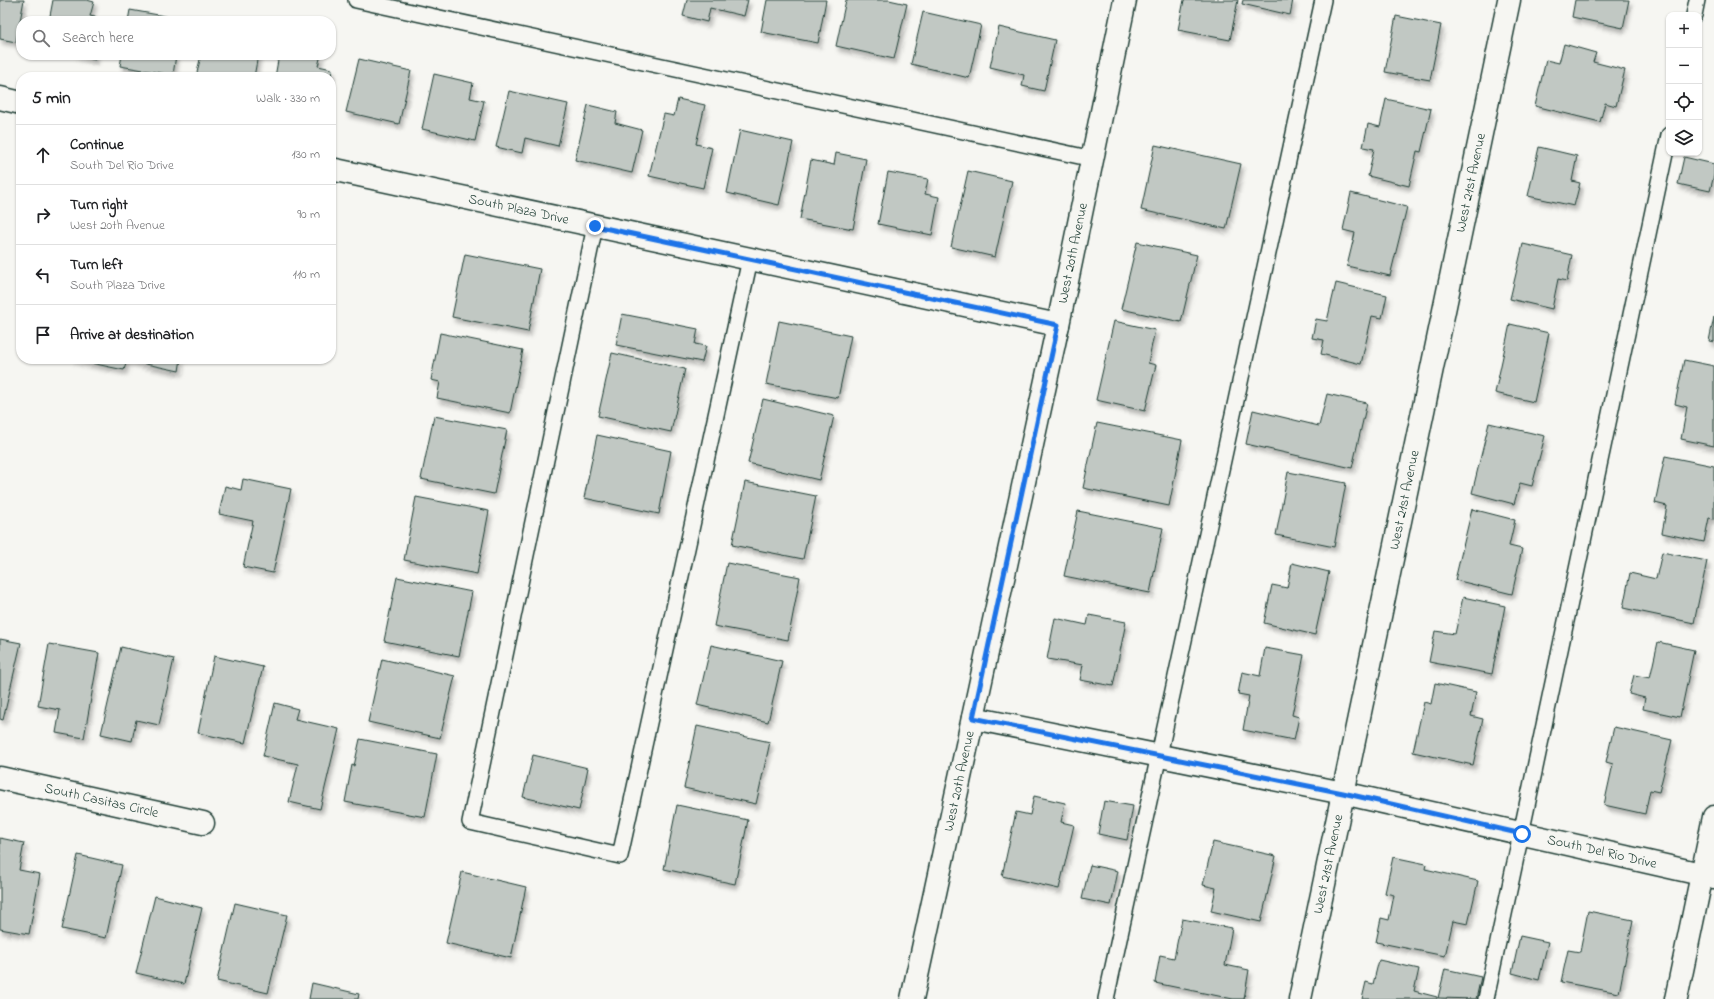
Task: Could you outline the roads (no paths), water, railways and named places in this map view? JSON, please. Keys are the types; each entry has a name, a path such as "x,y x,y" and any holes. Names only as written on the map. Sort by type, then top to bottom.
{"street":[{"name":"West 20th Avenue","path":"912,999 1058,325 1125,0"},
{"name":"West 21st Avenue","path":"1300,999 1509,0"},
{"path":"0,98 16,102"},
{"name":"South Plaza Drive","path":"336,170 1058,325"},
{"name":"South Del Rio Drive","path":"973,718 1343,793 1708,875"},
{"name":"South Casitas Circle","path":"0,778 203,823"},
{"path":"1676,999 1708,875 1714,817"}],"lane":[{"path":"356,0 1093,159"},
{"path":"1106,999 1323,0"},
{"path":"1695,12 1697,0"},
{"path":"1486,999 1666,149"},
{"path":"595,226 470,822 620,856 750,259"}]}
